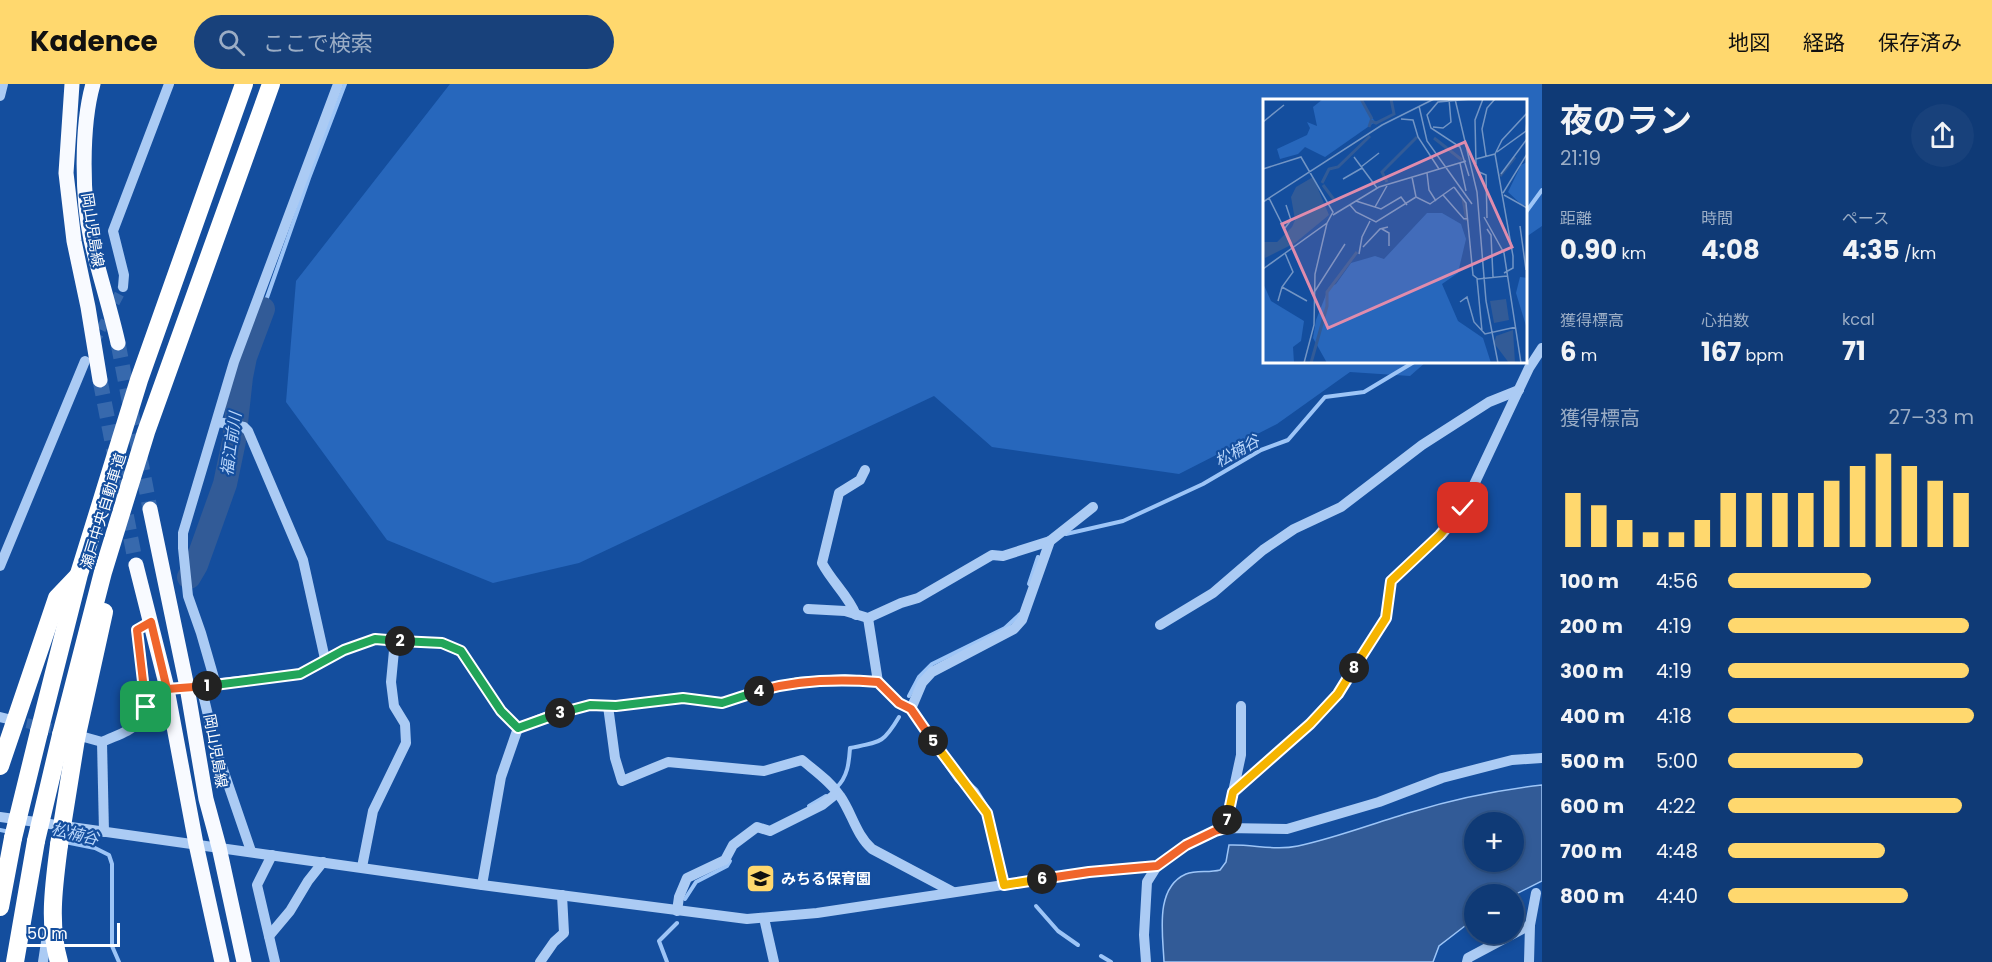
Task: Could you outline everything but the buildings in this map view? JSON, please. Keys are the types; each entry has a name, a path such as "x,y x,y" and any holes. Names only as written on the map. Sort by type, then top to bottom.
{"highway":[{"name":"瀬戸中央自動車道","path":"0,906 13,838 79,574 139,381 244,84"},
{"path":"59,962 55,946 53,896 74,737 146,432 271,84"},
{"path":"0,766 7,721 57,598 79,574"},
{"path":"15,962 36,841 74,737"}],"main road":[{"name":"岡山児島線","path":"72,84 66,173 74,241 100,380"},
{"name":"岡山児島線","path":"93,84 88,102 84,173 91,238 118,343"},
{"name":"岡山児島線","path":"150,509 194,687 206,799 244,962"},
{"path":"136,565 167,689 196,844 222,962"}],"street":[{"path":"123,287 124,275 113,231 169,84"},
{"path":"216,685 188,596 183,533 218,422 234,362 338,84"},
{"path":"1233,792 1310,724 1338,694 1386,618 1391,581 1440,535 1463,508 1529,368 1542,348"},
{"path":"0,566 85,361"},
{"path":"1160,625 1214,594 1263,550 1294,529 1341,507 1422,445 1489,402 1519,390"},
{"path":"218,422 244,427 248,431 303,560 325,659"},
{"path":"856,615 846,596 827,573 822,563 839,493 860,480 865,470"},
{"path":"808,609 845,611 868,618 918,598 992,555 1003,556 1050,541 1093,507"},
{"path":"911,709 922,683 932,672 1014,629 1022,620 1028,609 1050,541"},
{"path":"868,618 878,682 899,703 911,709 959,778 974,792 987,813 1004,885"},
{"path":"74,737 102,742 127,730 139,721 146,707 137,630 151,622"},
{"path":"167,689 300,674 325,659 375,639 442,643 461,651 501,711 518,728"},
{"path":"362,867 373,811 406,743 405,724 394,706 391,682 394,640"},
{"path":"482,885 501,777 518,728 553,714 590,705 608,706 683,698 722,703 762,690 799,682 817,683 845,679 878,682"},
{"path":"194,687 251,851"},
{"path":"608,706 615,758 622,781 668,762 764,771 801,760 825,778 837,793 863,841 872,849 952,892"},
{"path":"1226,828 1241,755 1241,706"},
{"path":"102,742 104,832"},
{"path":"1146,962 1144,935 1147,882 1157,866 1186,845 1226,828 1287,829 1379,802 1442,778 1512,760 1542,758"},
{"path":"677,911 679,897 687,878 725,860 733,845 757,827 771,831 822,805 837,793"},
{"path":"0,817 482,885 747,919 817,913 1089,872 1157,866"},
{"path":"272,855 257,885 275,962"},
{"path":"269,936 290,911 308,881 323,862"},
{"path":"1529,962 1530,925 1536,893"},
{"path":"540,962 554,942 564,933 562,895"},
{"path":"43,962 53,896"},
{"path":"764,918 774,962"},
{"path":"1467,962 1468,958 1530,925"}],"shaded area":[{"path":"450,84 1542,84 1542,226 1527,236 1527,99 1263,99 1263,363 1425,363 1410,376 1350,372 1277,424 1179,474 992,447 934,396 579,563 493,583 387,540 286,402 296,281"},
{"path":"1542,785 1542,881 1524,890 1524,884 1464,884 1464,927 1439,946 1433,962 1164,962 1162,926 1165,901 1169,890 1186,874 1220,870 1226,862 1229,845 1280,848 1298,846 1444,803"}],"waterway":[{"path":"263,309 345,84"},
{"name":"松楠谷","path":"1527,211 1542,190"},
{"name":"福江前川","path":"189,577 196,565 225,484 234,441 245,357 263,309"},
{"name":"松楠谷","path":"1066,534 1123,521 1203,484 1261,450 1288,440 1325,397 1364,392 1412,363"},
{"name":"松楠谷","path":"1029,584 1038,557"},
{"name":"松楠谷","path":"909,696 919,677 932,664 1005,628 1020,614"},
{"name":"松楠谷","path":"836,788 845,774 850,748 880,740 889,732 899,717"},
{"name":"松楠谷","path":"809,806 826,796"},
{"name":"松楠谷","path":"0,830 10,832"},
{"name":"松楠谷","path":"65,842 95,848 109,855 112,864 112,946 119,962"},
{"name":"松楠谷","path":"685,899 696,882 727,866 730,861"},
{"path":"1036,906 1058,931 1078,945"},
{"name":"松楠谷","path":"667,962 659,941 677,923"},
{"path":"1101,956 1111,962"}],"tunnel":[{"path":"94,343 123,287"},
{"path":"118,343 150,509"},
{"path":"100,380 136,565"},
{"path":"12,720 67,732"}],"place":[{"name":"みちる保育園","path":"760,878"}],"route":[{"path":"146,707 137,630 151,622 167,689 300,674 344,650 375,639 442,643 461,651 501,711 518,728 553,714 590,705 616,706 683,698 722,703 762,690 799,682 817,683 845,679 878,682 899,703 911,709 959,778 974,792 987,813 1004,885 1128,867 1157,866 1186,845 1226,828 1233,792 1310,724 1338,694 1386,618 1391,581 1440,535 1463,508"}]}
